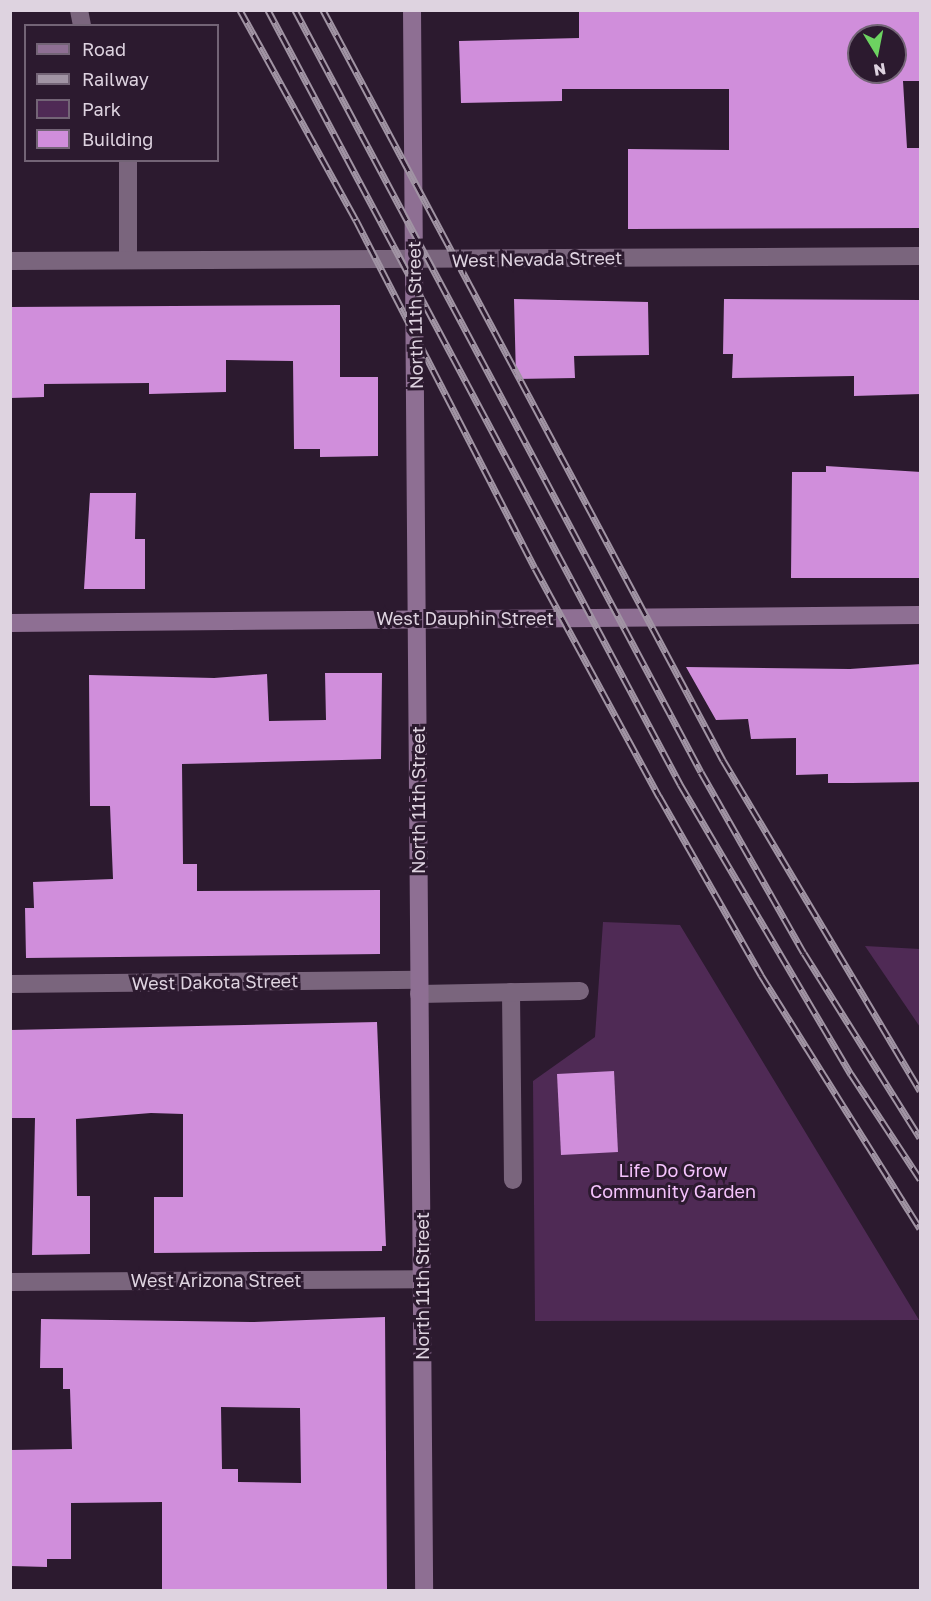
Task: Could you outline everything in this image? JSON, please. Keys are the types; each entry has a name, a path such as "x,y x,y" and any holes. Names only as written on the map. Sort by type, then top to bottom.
{"main road":[{"name":"North 11th Street","path":"412,10 424,1590"},
{"name":"West Dauphin Street","path":"10,623 921,615"}],"street":[{"path":"128,162 128,259"},
{"name":"West Nevada Street","path":"10,261 128,259 413,261 921,256"},
{"name":"West Dakota Street","path":"10,984 419,987 512,992 580,991"},
{"path":"512,992 513,1180"},
{"name":"West Arizona Street","path":"10,1282 422,1279"}],"green space":[{"name":"Life Do Grow Community Garden","path":"603,922 680,925 919,1320 535,1321 533,1081 595,1037"},
{"path":"865,946 920,949 920,1027"}],"building":[{"path":"579,10 921,10 921,81 907,81 907,24 847,24 847,84 903,84 907,148 921,148 921,228 628,229 628,149 729,150 729,89 562,89 562,101 461,103 459,41 579,38"},
{"path":"514,299 648,302 649,355 574,356 575,378 516,379"},
{"path":"724,299 921,300 921,394 854,396 854,376 732,378 733,354 723,354"},
{"path":"340,305 340,377 378,377 378,456 320,457 320,449 294,449 293,361 226,360 226,392 149,394 149,383 44,384 44,397 10,398 10,307"},
{"path":"826,466 921,472 921,578 791,578 792,472 826,472"},
{"path":"90,493 136,493 135,539 145,539 145,589 84,589"},
{"path":"921,664 921,782 852,783 828,783 828,774 796,775 796,738 751,739 748,719 716,720 686,667 850,669"},
{"path":"325,673 382,673 381,759 182,764 183,864 197,864 197,891 380,890 380,954 26,958 25,908 34,908 33,882 113,879 110,806 90,806 89,675 214,678 267,674 269,721 326,720"},
{"path":"377,1022 386,1246 382,1246 382,1251 154,1253 154,1197 183,1197 183,1114 151,1113 76,1119 77,1196 90,1196 90,1254 32,1255 35,1118 10,1118 10,1030"},
{"path":"614,1071 618,1152 561,1155 557,1074"},
{"path":"385,1317 387,1590 162,1590 162,1502 71,1503 71,1559 47,1559 47,1567 10,1566 10,1450 72,1449 70,1389 63,1389 63,1368 40,1368 41,1319 251,1322","holes":["221,1407 300,1408 301,1483 238,1482 238,1469 222,1469"]}],"railway":[{"path":"240,10 356,220 535,568 659,796 761,975 920,1228"},
{"path":"268,10 680,784 851,1074 920,1179"},
{"path":"295,10 701,772 804,953 920,1138"},
{"path":"323,10 723,760 920,1091"}]}
